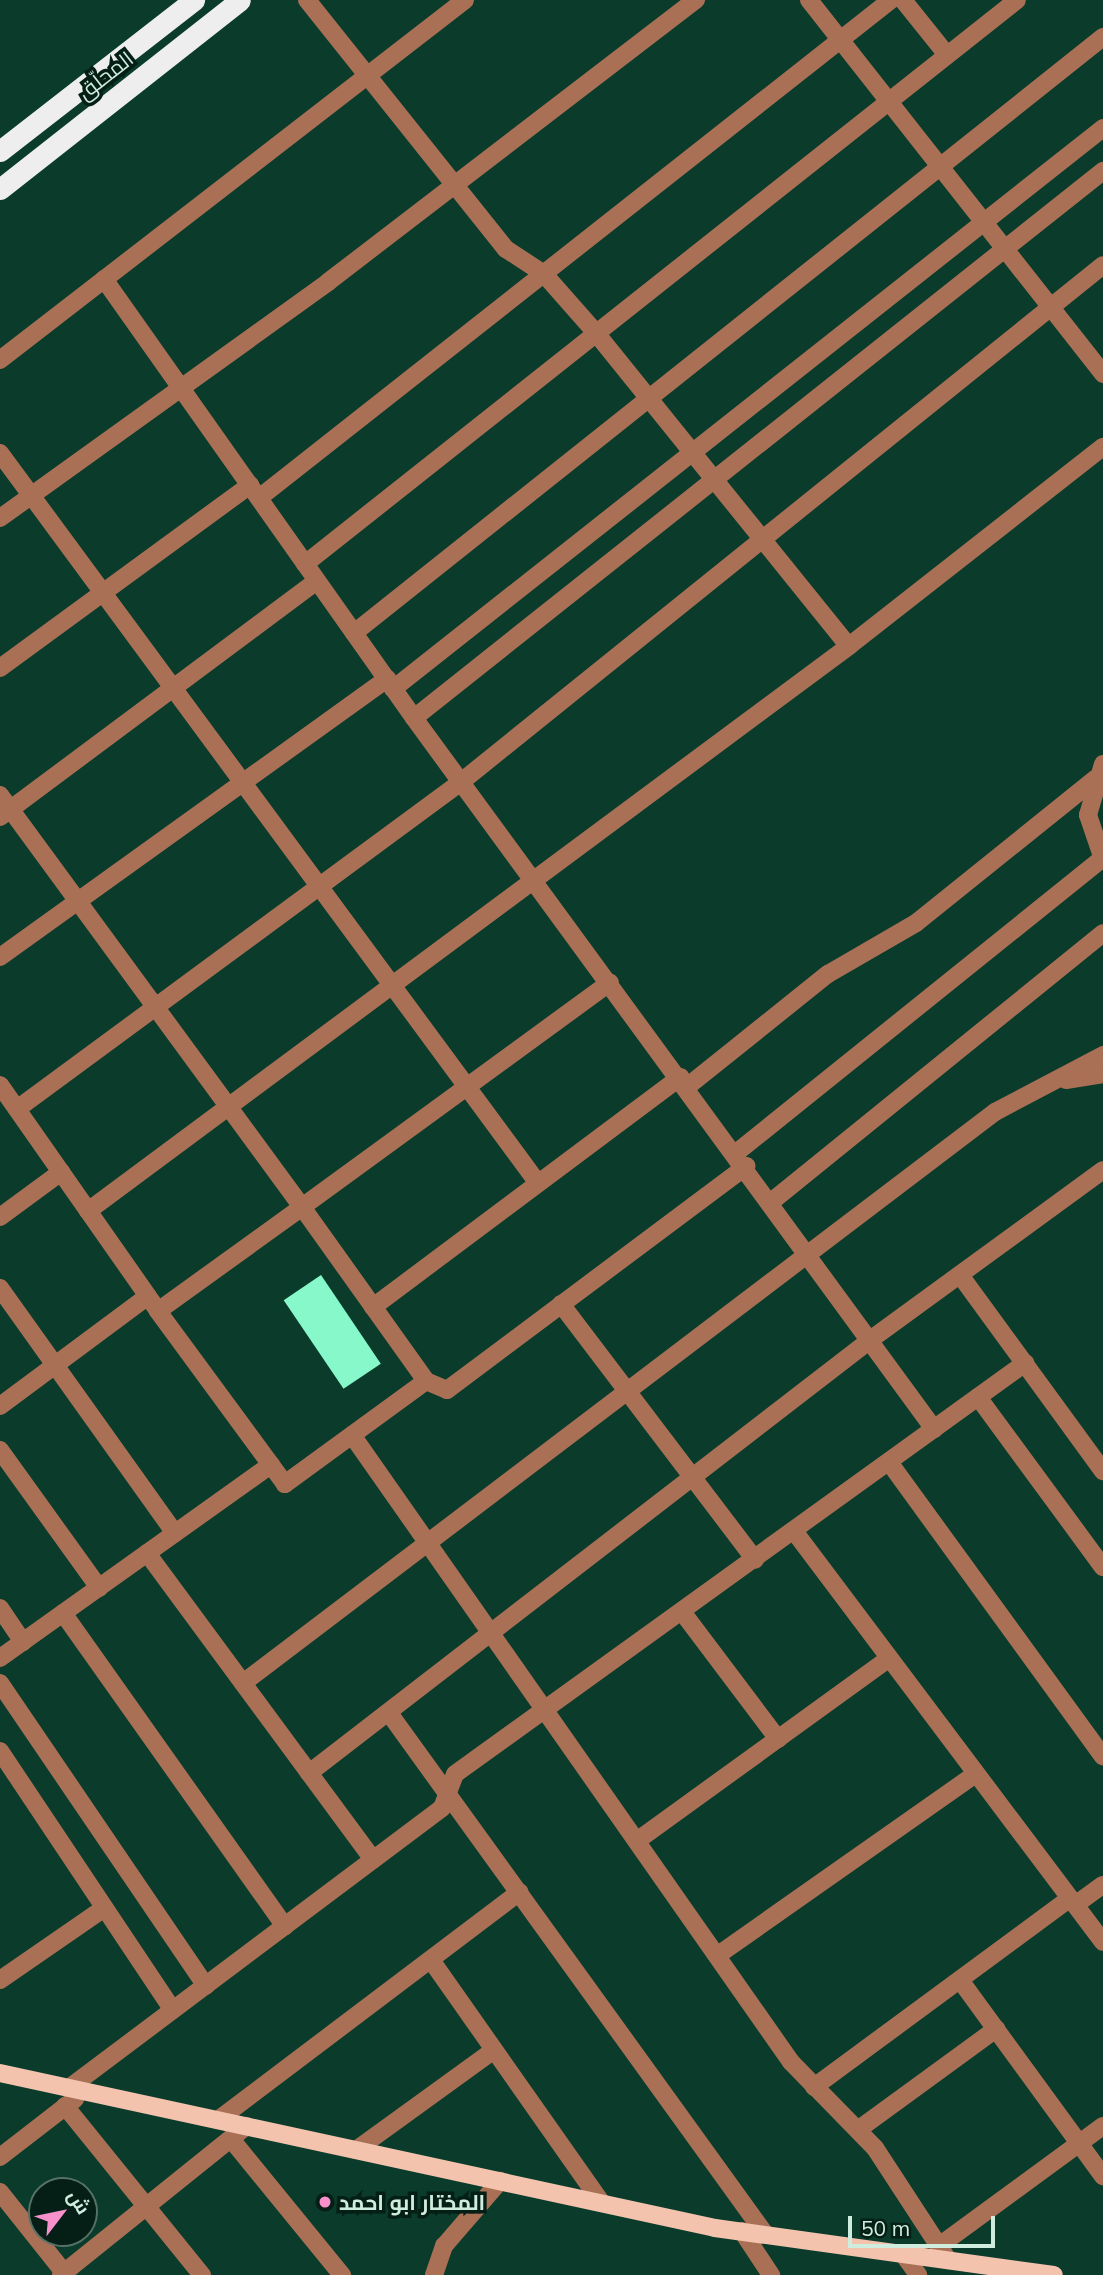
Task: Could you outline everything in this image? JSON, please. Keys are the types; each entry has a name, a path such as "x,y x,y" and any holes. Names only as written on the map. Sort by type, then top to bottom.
{"highway":[{"name":"المحلّق","path":"0,151 194,0"},
{"name":"المحلّق","path":"0,188 240,0"}],"main road":[{"path":"0,2073 73,2095 218,2120 742,2231 903,2254 943,2253 1054,2275"}],"street":[{"path":"307,0 453,186 506,249 544,274 596,333 849,646"},
{"path":"0,360 465,0"},
{"path":"0,518 453,186 696,0"},
{"path":"809,0 1103,374"},
{"path":"0,668 104,592 254,492 544,274 891,0"},
{"path":"903,0 947,55"},
{"path":"305,564 1017,0"},
{"path":"354,634 1103,37"},
{"path":"0,957 246,780 390,684 692,453 1103,128"},
{"path":"414,718 1103,171"},
{"path":"17,1109 324,887 461,782 1103,265"},
{"path":"104,279 414,718 685,1082 934,1429"},
{"path":"88,1211 849,646 1103,447"},
{"path":"0,453 246,780 537,1182"},
{"path":"317,581 176,687 4,807 78,901 302,1207 425,1381 447,1390 561,1304 741,1160 1103,859 1088,815 1099,772"},
{"path":"373,1307 537,1182 685,1082 828,974 916,923 1099,772"},
{"path":"771,1202 1103,933"},
{"path":"0,1406 55,1365 302,1207 610,982"},
{"path":"243,1683 995,1112 1103,1055"},
{"path":"1049,1083 1103,1074"},
{"path":"0,1085 153,1303 285,1484 425,1381"},
{"path":"309,1773 695,1481 870,1340 1103,1170"},
{"path":"0,1217 61,1172"},
{"path":"960,1275 1103,1471"},
{"path":"0,1288 175,1534"},
{"path":"561,1304 755,1560"},
{"path":"0,2157 173,2010 442,1808 446,1789 455,1774 683,1613 1025,1363"},
{"path":"978,1397 1103,1567"},
{"path":"352,1435 814,2087 859,2129 943,2253 1103,2126"},
{"path":"0,1450 99,1587"},
{"path":"889,1462 1103,1757"},
{"path":"0,1658 271,1465"},
{"path":"794,1531 1103,1942"},
{"path":"147,1553 373,1860"},
{"path":"0,1608 23,1642"},
{"path":"63,1613 285,1926"},
{"path":"683,1613 778,1739"},
{"path":"638,1840 889,1658"},
{"path":"0,1683 206,1986"},
{"path":"389,1713 765,2234"},
{"path":"0,1751 103,1909 173,2010"},
{"path":"719,1955 976,1774"},
{"path":"814,2087 960,1980 1072,1902 1103,1885"},
{"path":"218,2120 520,1892"},
{"path":"0,1980 103,1909"},
{"path":"431,1960 602,2203"},
{"path":"960,1980 1103,2176"},
{"path":"859,2129 996,2029"},
{"path":"356,2150 494,2050"},
{"path":"73,2095 146,2206 202,2275"},
{"path":"0,2192 64,2274 246,2126"},
{"path":"231,2139 342,2275"},
{"path":"434,2275 444,2246 500,2181"},
{"path":"742,2231 771,2275"},
{"path":"903,2254 918,2275"}],"building":[{"path":"321,1275 381,1364 344,1389 284,1300"}],"place":[{"name":"المختار ابو احمد","path":"325,2202"}]}
